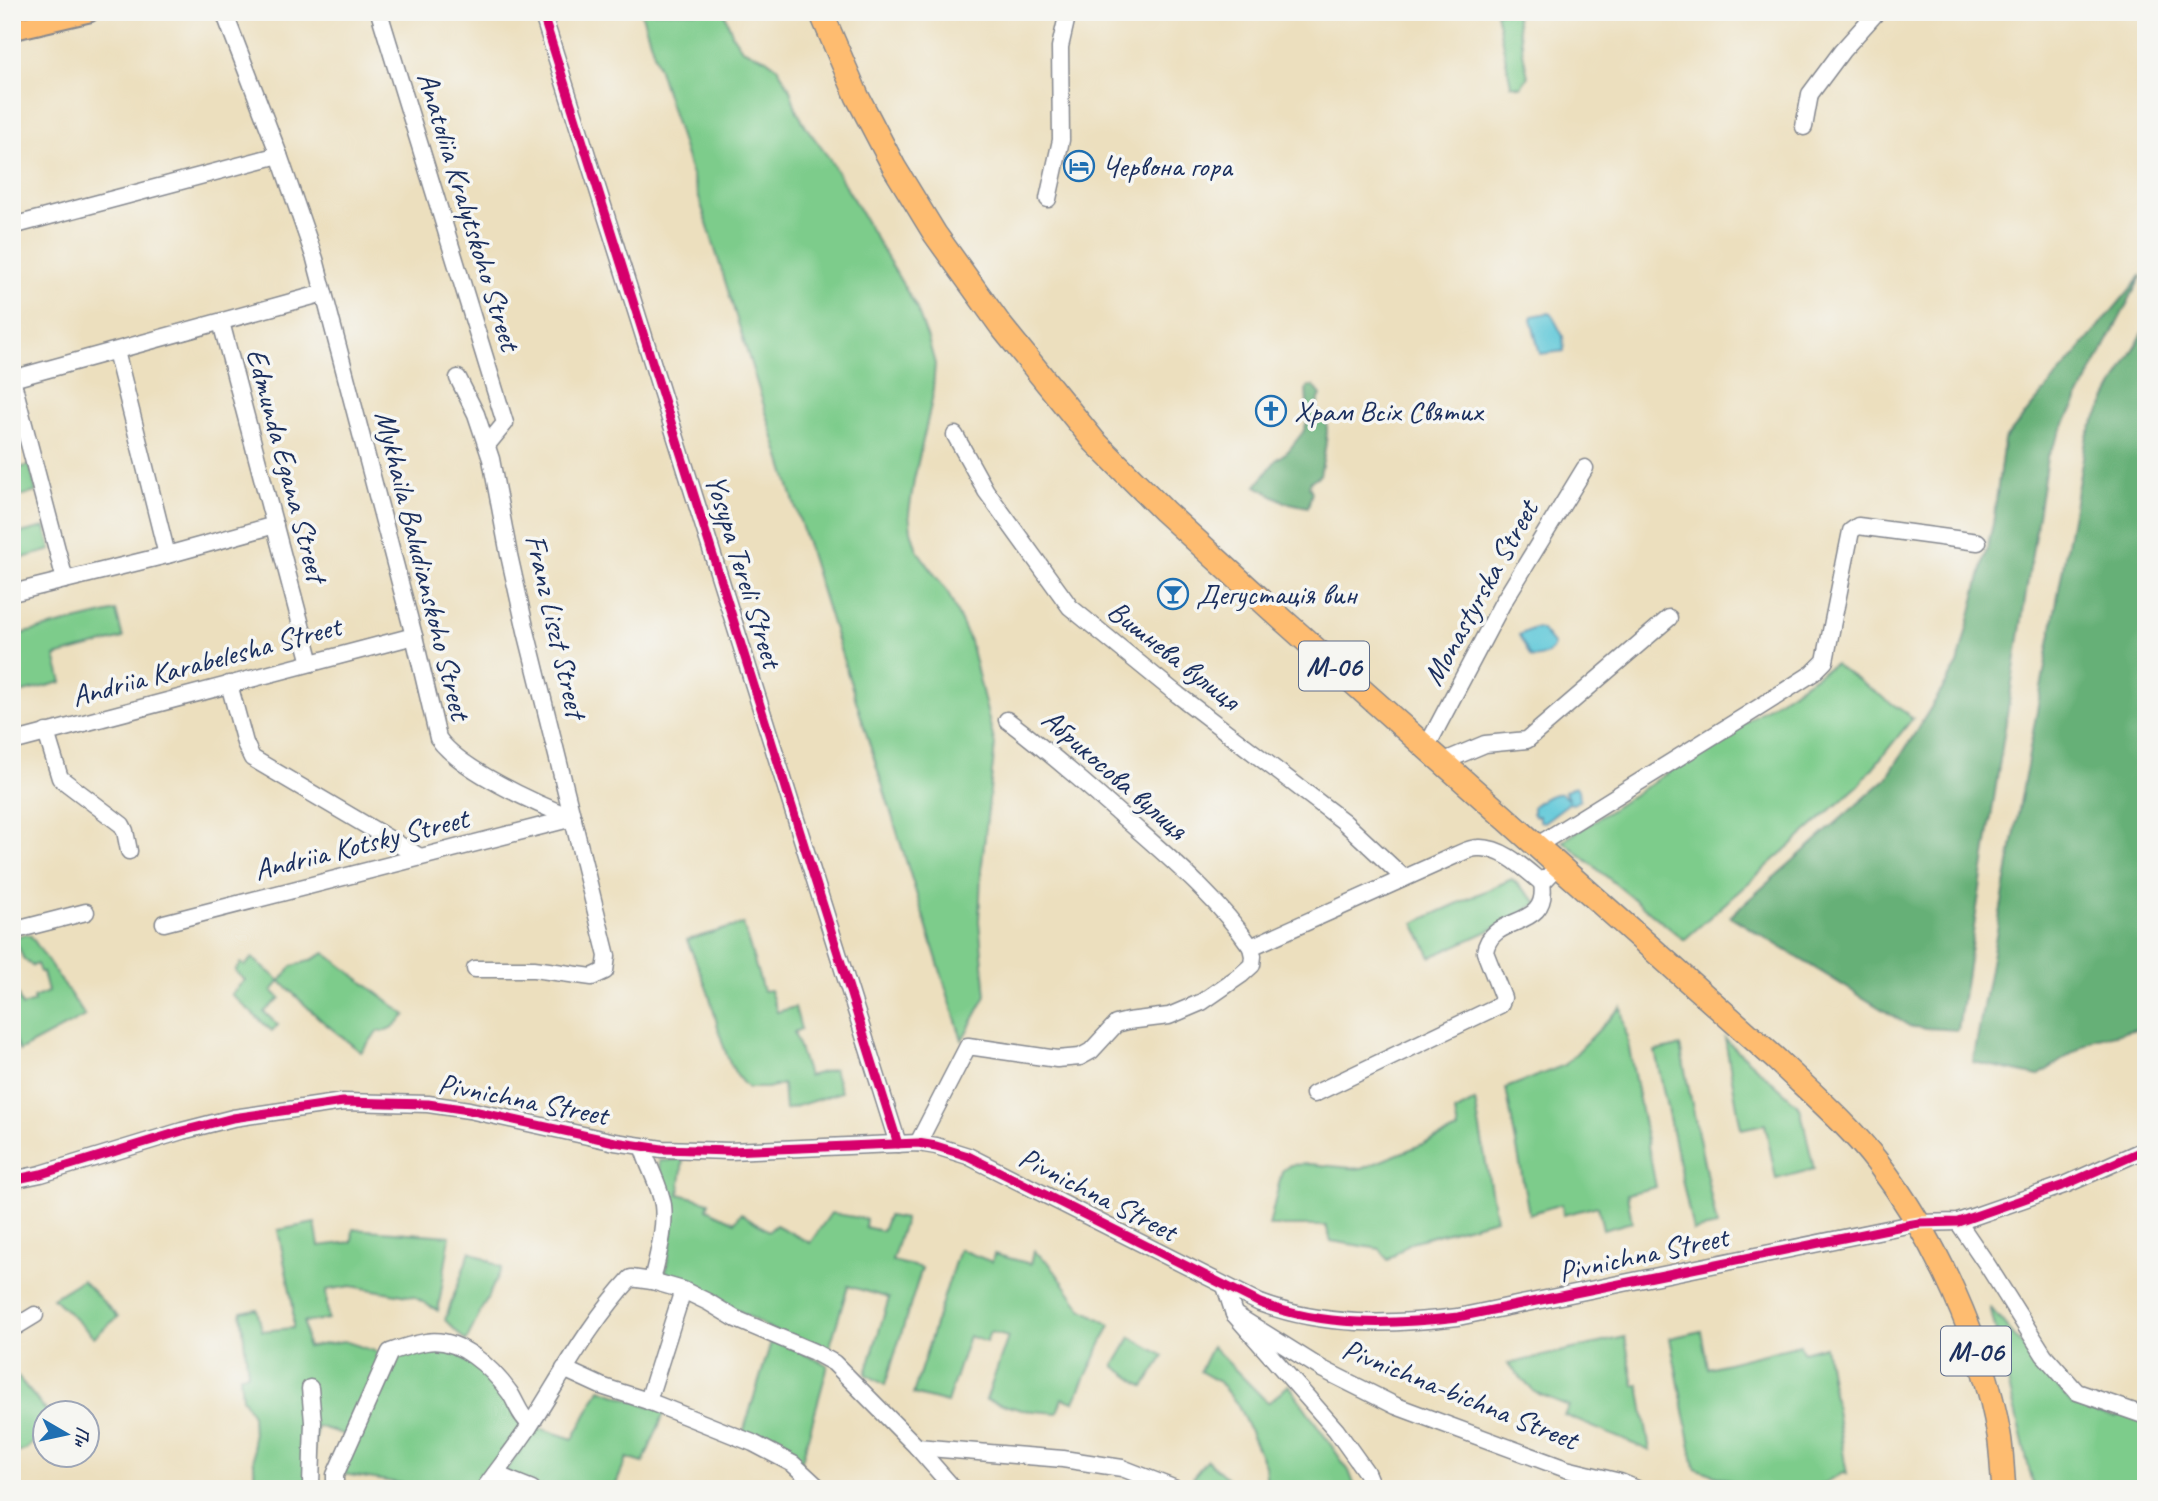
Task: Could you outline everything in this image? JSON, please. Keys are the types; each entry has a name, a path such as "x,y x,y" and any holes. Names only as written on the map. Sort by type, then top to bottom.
{"highway":[{"name":"М-06","path":"821,12 857,96 894,167 942,244 1000,326 1094,440 1164,511 1283,620 1686,978 1832,1112 1877,1162 1919,1223 1953,1293 1982,1366 1999,1436 2004,1489"}],"main road":[{"path":"12,30 89,12"}],"street":[{"name":"Mykhaila Baludianskoho Street","path":"224,12 279,155 324,293 438,738 458,760 549,809 573,818"},
{"name":"Anatoliia Kralytskoho Street","path":"379,12 505,423 495,437"},
{"name":"Yosypa Tereli Street","path":"542,12 898,1144"},
{"path":"1048,199 1061,140 1060,47 1069,12"},
{"path":"1804,127 1811,94 1842,51 1877,12"},
{"path":"12,226 279,155"},
{"path":"65,580 12,379 324,293"},
{"name":"Edmunda Egana Street","path":"220,322 311,663"},
{"path":"116,351 167,555"},
{"name":"Franz Liszt Street","path":"458,378 476,414 495,437 514,581 607,956 605,971 592,976 534,969 475,969"},
{"name":"Вишнева вулиця","path":"955,435 986,491 1070,607 1178,695 1343,821 1404,878"},
{"name":"Monastyrska Street","path":"1434,755 1513,585 1585,468"},
{"path":"12,593 275,526"},
{"path":"1536,846 1813,673 1825,661 1851,531 1858,526 1979,542"},
{"path":"1434,755 1485,744 1527,740 1669,618"},
{"name":"Andriia Karabelesha Street","path":"12,742 414,636"},
{"path":"229,684 245,743 252,758 420,857"},
{"name":"Абрикосова вулиця","path":"1007,720 1064,765 1186,872 1219,905 1251,947"},
{"path":"46,732 60,778 122,825 129,851"},
{"name":"Andriia Kotsky Street","path":"164,923 573,818"},
{"path":"918,1143 968,1046 1058,1059 1080,1057 1091,1051 1116,1024 1169,1016 1202,1002 1252,965 1251,947 1470,849 1486,848 1513,860 1542,883 1544,894 1540,907 1490,937 1486,945 1485,952 1503,998 1500,1005 1314,1094"},
{"path":"1542,883 1558,866"},
{"path":"12,931 86,912"},
{"name":"Pivnichna Street","path":"12,1180 41,1174 182,1130 233,1118 343,1102 428,1104 469,1110 643,1148 730,1151 918,1143 968,1156 1260,1303 1302,1316 1375,1324 1458,1317 1919,1223 1958,1222 2067,1184 2146,1149"},
{"path":"643,1148 663,1207 652,1282"},
{"path":"1958,1222 2045,1355 2077,1392 2146,1416"},
{"path":"484,1489 530,1424 564,1369 631,1278 683,1290 736,1319 835,1363 954,1489"},
{"name":"Pivnichna-bichna Street","path":"1225,1286 1234,1314 1336,1430 1366,1472 1373,1489"},
{"path":"648,1401 683,1290"},
{"name":"Pivnichna-bichna Street","path":"1234,1314 1322,1369 1396,1406 1566,1469 1620,1482 1637,1489"},
{"path":"12,1329 35,1315"},
{"path":"310,1388 313,1422 308,1487 335,1482 390,1352 428,1341 449,1342 472,1355 495,1376 530,1424"},
{"path":"564,1369 601,1386 648,1401 775,1453 793,1464 820,1489"},
{"path":"917,1447 995,1452 1122,1468 1176,1489"},
{"path":"495,1474 532,1489"}],"green space":[{"path":"641,12 724,12 733,36 742,49 777,67 789,87 806,127 829,158 916,307 928,339 935,364 932,400 914,480 909,513 911,530 917,550 948,593 970,641 995,745 981,873 979,921 986,996 962,1040"},
{"path":"1496,12 1515,12 1528,77 1521,87 1511,85"},
{"path":"2142,275 2047,458 1958,1030 1911,1027 1730,916 1887,778 1958,664 1993,524 2004,440"},
{"path":"2146,327 2146,1027 2094,1039 2038,1076 1973,1062 2087,435"},
{"path":"1309,386 1314,386 1321,395 1315,408 1326,422 1327,433 1320,475 1311,481 1309,486 1312,492 1308,507 1285,502 1256,486 1303,432 1308,419 1306,390"},
{"path":"30,465 36,492 12,498 12,470"},
{"path":"12,523 16,534 45,527 51,550 12,561"},
{"path":"116,611 123,638 55,656 62,682 12,695 12,636"},
{"path":"1834,664 1913,718 1859,785 1684,940 1563,841"},
{"path":"1512,879 1538,903 1497,927 1431,957 1414,923"},
{"path":"743,924 763,991 770,990 777,1012 795,1007 801,1029 794,1032 808,1076 834,1069 841,1092 785,1110 783,1084 767,1088 748,1088 733,1068 722,1043 708,992 687,940"},
{"path":"26,934 31,936 85,1016 19,1051 12,1032 12,980 22,1006 34,1002 33,998 48,992 43,972 40,972 37,964 32,966 23,958 15,937"},
{"path":"325,953 406,1015 393,1027 378,1031 361,1052 321,1020 280,981 292,966"},
{"path":"252,958 280,981 272,991 280,998 264,1012 278,1025 272,1031 231,994 245,980 235,971 241,963 245,966"},
{"path":"1621,1007 1656,1187 1627,1194 1632,1222 1603,1230 1598,1206 1563,1215 1562,1204 1529,1214 1506,1088 1565,1065"},
{"path":"1725,1039 1800,1107 1814,1169 1776,1179 1765,1124 1741,1129"},
{"path":"1680,1046 1717,1226 1693,1231 1655,1051"},
{"path":"1475,1101 1496,1219 1411,1242 1388,1260 1380,1249 1331,1241 1326,1226 1269,1226 1282,1171 1290,1165 1310,1164 1361,1169 1458,1130 1455,1112"},
{"path":"683,1159 679,1194 709,1202 707,1209 735,1222 741,1213 769,1231 776,1225 810,1243 831,1213 866,1219 865,1227 882,1231 888,1216 905,1219 892,1261 922,1268 885,1385 866,1374 889,1298 848,1286 828,1353 772,1330 701,1289 673,1279 666,1273 673,1216 659,1161"},
{"path":"315,1223 319,1246 352,1242 353,1229 450,1236 438,1311 414,1297 351,1286 326,1290 328,1319 304,1322 307,1347 344,1341 384,1354 349,1436 317,1426 308,1481 295,1489 255,1489 252,1415 242,1398 240,1375 248,1374 241,1312 257,1309 262,1331 293,1328 293,1306 278,1230"},
{"path":"959,1249 992,1262 994,1254 1031,1264 1034,1251 1049,1263 1082,1309 1110,1325 1074,1402 1062,1398 1057,1413 1022,1410 986,1400 1008,1337 990,1332 986,1342 969,1336 947,1403 913,1394"},
{"path":"470,1251 502,1268 466,1341 445,1320"},
{"path":"82,1280 118,1317 94,1337 53,1298"},
{"path":"1990,1307 2073,1405 2115,1418 2146,1404 2146,1489 2034,1489"},
{"path":"1701,1331 1708,1368 1800,1345 1803,1352 1825,1346 1847,1474 1843,1472 1819,1486 1819,1489 1754,1489 1695,1468 1670,1338"},
{"path":"1131,1337 1164,1356 1144,1387 1114,1366"},
{"path":"1625,1337 1634,1386 1639,1385 1650,1451 1564,1415 1569,1406 1534,1392 1508,1364"},
{"path":"772,1339 828,1365 801,1463 776,1445 743,1433"},
{"path":"447,1346 499,1385 523,1427 479,1489 411,1489 412,1485 343,1474 393,1355"},
{"path":"1212,1346 1268,1403 1289,1385 1349,1471 1356,1489 1267,1489 1265,1465 1238,1405 1219,1382 1200,1371"},
{"path":"12,1370 37,1400 32,1400 32,1443 25,1450 12,1455"},
{"path":"600,1389 665,1411 643,1463 627,1458 614,1489 545,1489 505,1471 536,1427 573,1439"},
{"path":"1207,1460 1239,1489 1205,1489 1193,1477"}],"water":[{"path":"1548,313 1552,315 1563,336 1564,351 1540,354 1531,319 1532,316"},
{"path":"1534,628 1541,629 1554,645 1548,653 1538,657 1531,657 1519,635"},
{"path":"1575,786 1579,790 1580,800 1569,803 1544,822 1539,821 1539,816 1533,813 1533,806 1554,794 1563,795 1569,801 1565,792"}],"cycle path":[{"path":"542,12 898,1144"},
{"path":"12,1180 233,1118 343,1102 428,1104 469,1110 615,1142 662,1149 730,1151 918,1143 968,1156 1260,1303 1284,1311 1333,1320 1408,1322 1458,1317 1907,1225 1958,1222 2067,1184 2146,1149"}],"place":[{"name":"Червона гора","path":"1079,166"},
{"name":"Храм Всіх Святих","path":"1271,411"},
{"name":"Дегустація вин","path":"1173,594"}]}
